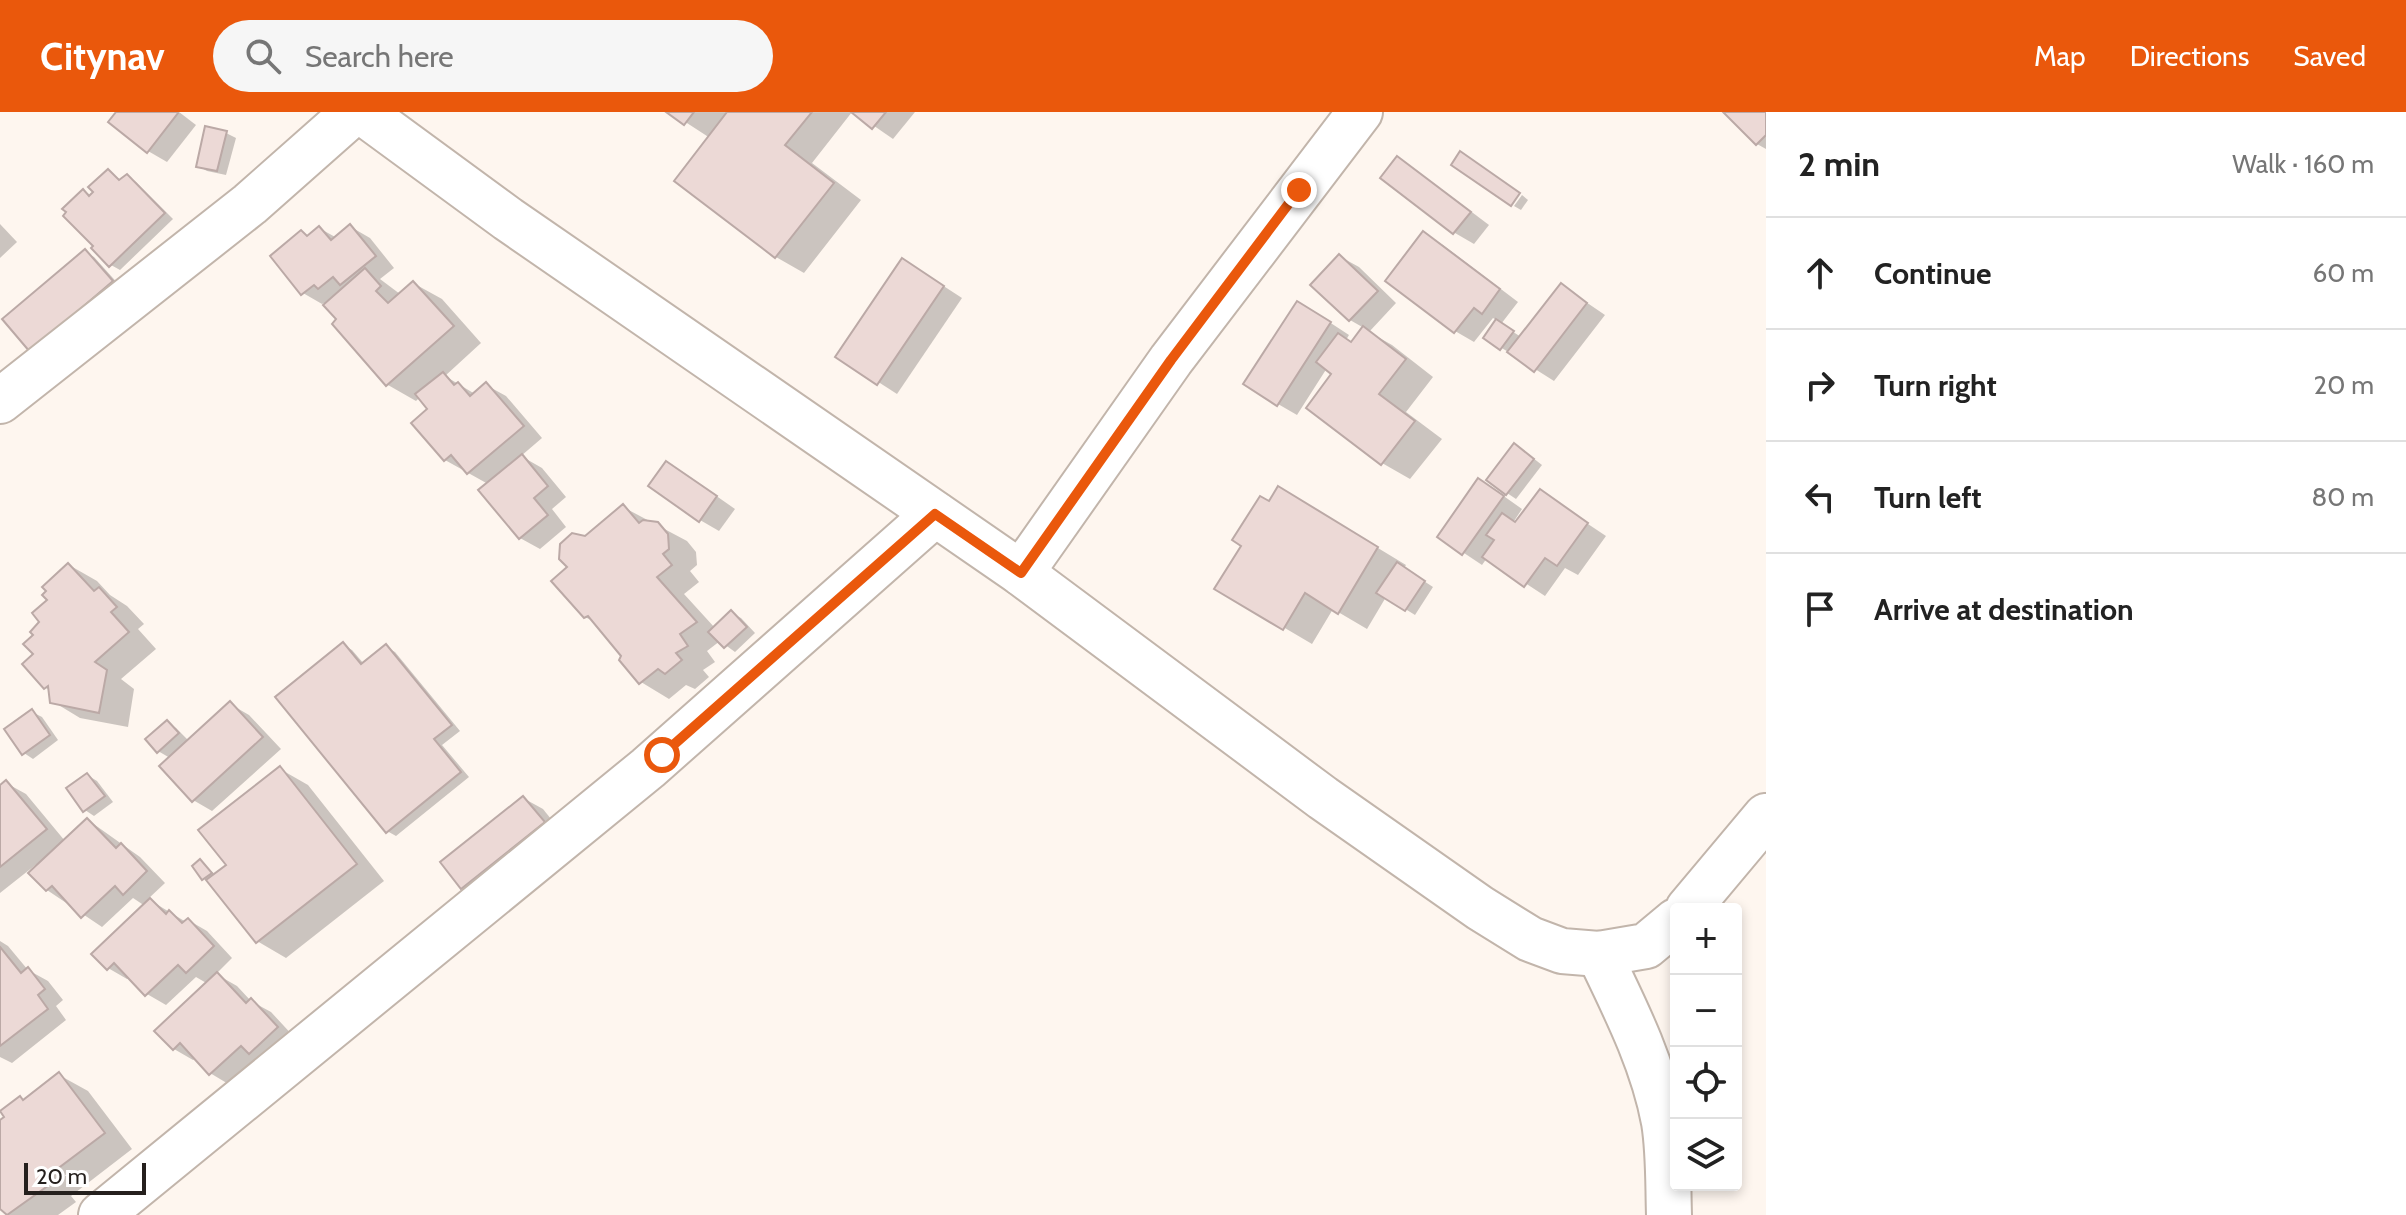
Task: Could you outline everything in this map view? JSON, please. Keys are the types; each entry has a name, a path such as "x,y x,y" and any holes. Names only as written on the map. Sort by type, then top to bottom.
{"street":[{"path":"0,401 250,204 354,112"},
{"path":"362,112 508,219 1021,573 1310,788 1480,908 1530,939 1562,951 1599,954 1646,946 1670,926"},
{"path":"1021,573 1171,360 1360,112"},
{"path":"101,1215 648,768 935,514"},
{"path":"1693,903 1766,816"},
{"path":"1599,954 1652,1074 1664,1124 1669,1215"}],"building":[{"path":"116,112 178,113 147,153 108,122"},
{"path":"666,112 694,112 684,125"},
{"path":"727,112 812,112 785,145 834,183 775,258 674,181"},
{"path":"851,112 886,112 872,129"},
{"path":"1723,112 1766,112 1766,135 1756,145"},
{"path":"205,126 227,131 217,171 196,167"},
{"path":"1460,151 1520,193 1511,206 1451,165"},
{"path":"1397,156 1471,212 1453,234 1380,178"},
{"path":"108,169 119,180 127,174 165,213 109,267 63,216 66,212 62,209 83,189 89,196 93,192 88,187"},
{"path":"350,224 376,256 340,285 333,277 318,289 314,285 301,295 270,256 301,230 307,236 319,226 331,240"},
{"path":"1423,231 1500,289 1482,314 1474,308 1454,333 1385,281"},
{"path":"85,249 113,281 30,352 2,319"},
{"path":"1339,254 1378,291 1349,321 1310,285"},
{"path":"902,258 944,286 877,385 835,357"},
{"path":"365,268 381,286 376,291 388,303 413,281 454,326 386,386 332,324 336,319 323,305"},
{"path":"1561,283 1587,303 1534,372 1507,352"},
{"path":"1297,301 1331,322 1277,406 1243,384"},
{"path":"1496,319 1514,331 1500,350 1483,338"},
{"path":"1363,326 1406,359 1379,394 1415,421 1381,465 1306,408 1331,374 1316,362 1338,333 1351,342"},
{"path":"443,372 454,385 458,382 470,396 486,382 524,426 467,474 451,455 444,461 411,423 427,409 415,394"},
{"path":"1514,443 1534,459 1506,495 1486,480"},
{"path":"522,454 548,486 534,498 548,515 519,539 478,490"},
{"path":"666,461 717,496 699,522 648,486"},
{"path":"1478,478 1504,496 1462,555 1437,537"},
{"path":"1278,486 1378,547 1338,614 1305,593 1283,630 1214,589 1241,546 1232,540 1260,496 1269,501"},
{"path":"1540,489 1588,523 1557,566 1545,558 1524,587 1482,557 1494,540 1486,535 1502,513 1515,522"},
{"path":"623,504 639,523 643,520 658,522 668,534 669,549 663,554 672,565 657,577 697,622 680,634 688,646 676,653 682,660 665,674 658,669 639,684 588,616 584,618 551,581 567,567 559,559 560,544 572,533 585,536"},
{"path":"1397,562 1425,581 1405,611 1376,593"},
{"path":"68,563 94,591 99,587 117,607 111,612 129,632 95,662 107,670 99,713 50,703 48,686 44,689 22,664 33,654 23,644 33,635 30,632 39,622 32,613 47,600 42,595 46,591 42,587"},
{"path":"731,610 747,627 724,648 708,632"},
{"path":"343,642 361,664 386,644 452,725 434,739 461,772 386,833 275,697"},
{"path":"230,701 263,737 192,802 159,766"},
{"path":"32,709 50,735 22,755 4,729"},
{"path":"167,720 179,733 157,753 145,739"},
{"path":"280,766 357,864 256,943 206,880 226,865 198,830"},
{"path":"87,773 105,796 83,812 66,788"},
{"path":"6,780 47,829 0,867 0,785"},
{"path":"523,796 545,822 461,889 440,862"},
{"path":"87,818 116,848 121,843 147,871 123,895 115,886 81,918 52,886 46,891 28,873"},
{"path":"200,859 212,873 202,880 192,866"},
{"path":"150,898 166,914 169,910 182,923 188,918 214,946 186,973 178,965 145,996 114,963 107,970 91,954"},
{"path":"0,947 21,973 28,967 45,989 38,995 48,1009 0,1046"},
{"path":"217,972 246,1003 251,998 278,1027 249,1054 241,1046 209,1075 180,1043 173,1050 154,1031"},
{"path":"59,1072 105,1133 44,1179 49,1185 7,1215 0,1209 0,1120 4,1117 0,1111 20,1096 23,1100"}],"route":[{"path":"662,755 935,514 1021,573 1171,360 1299,190"}]}
